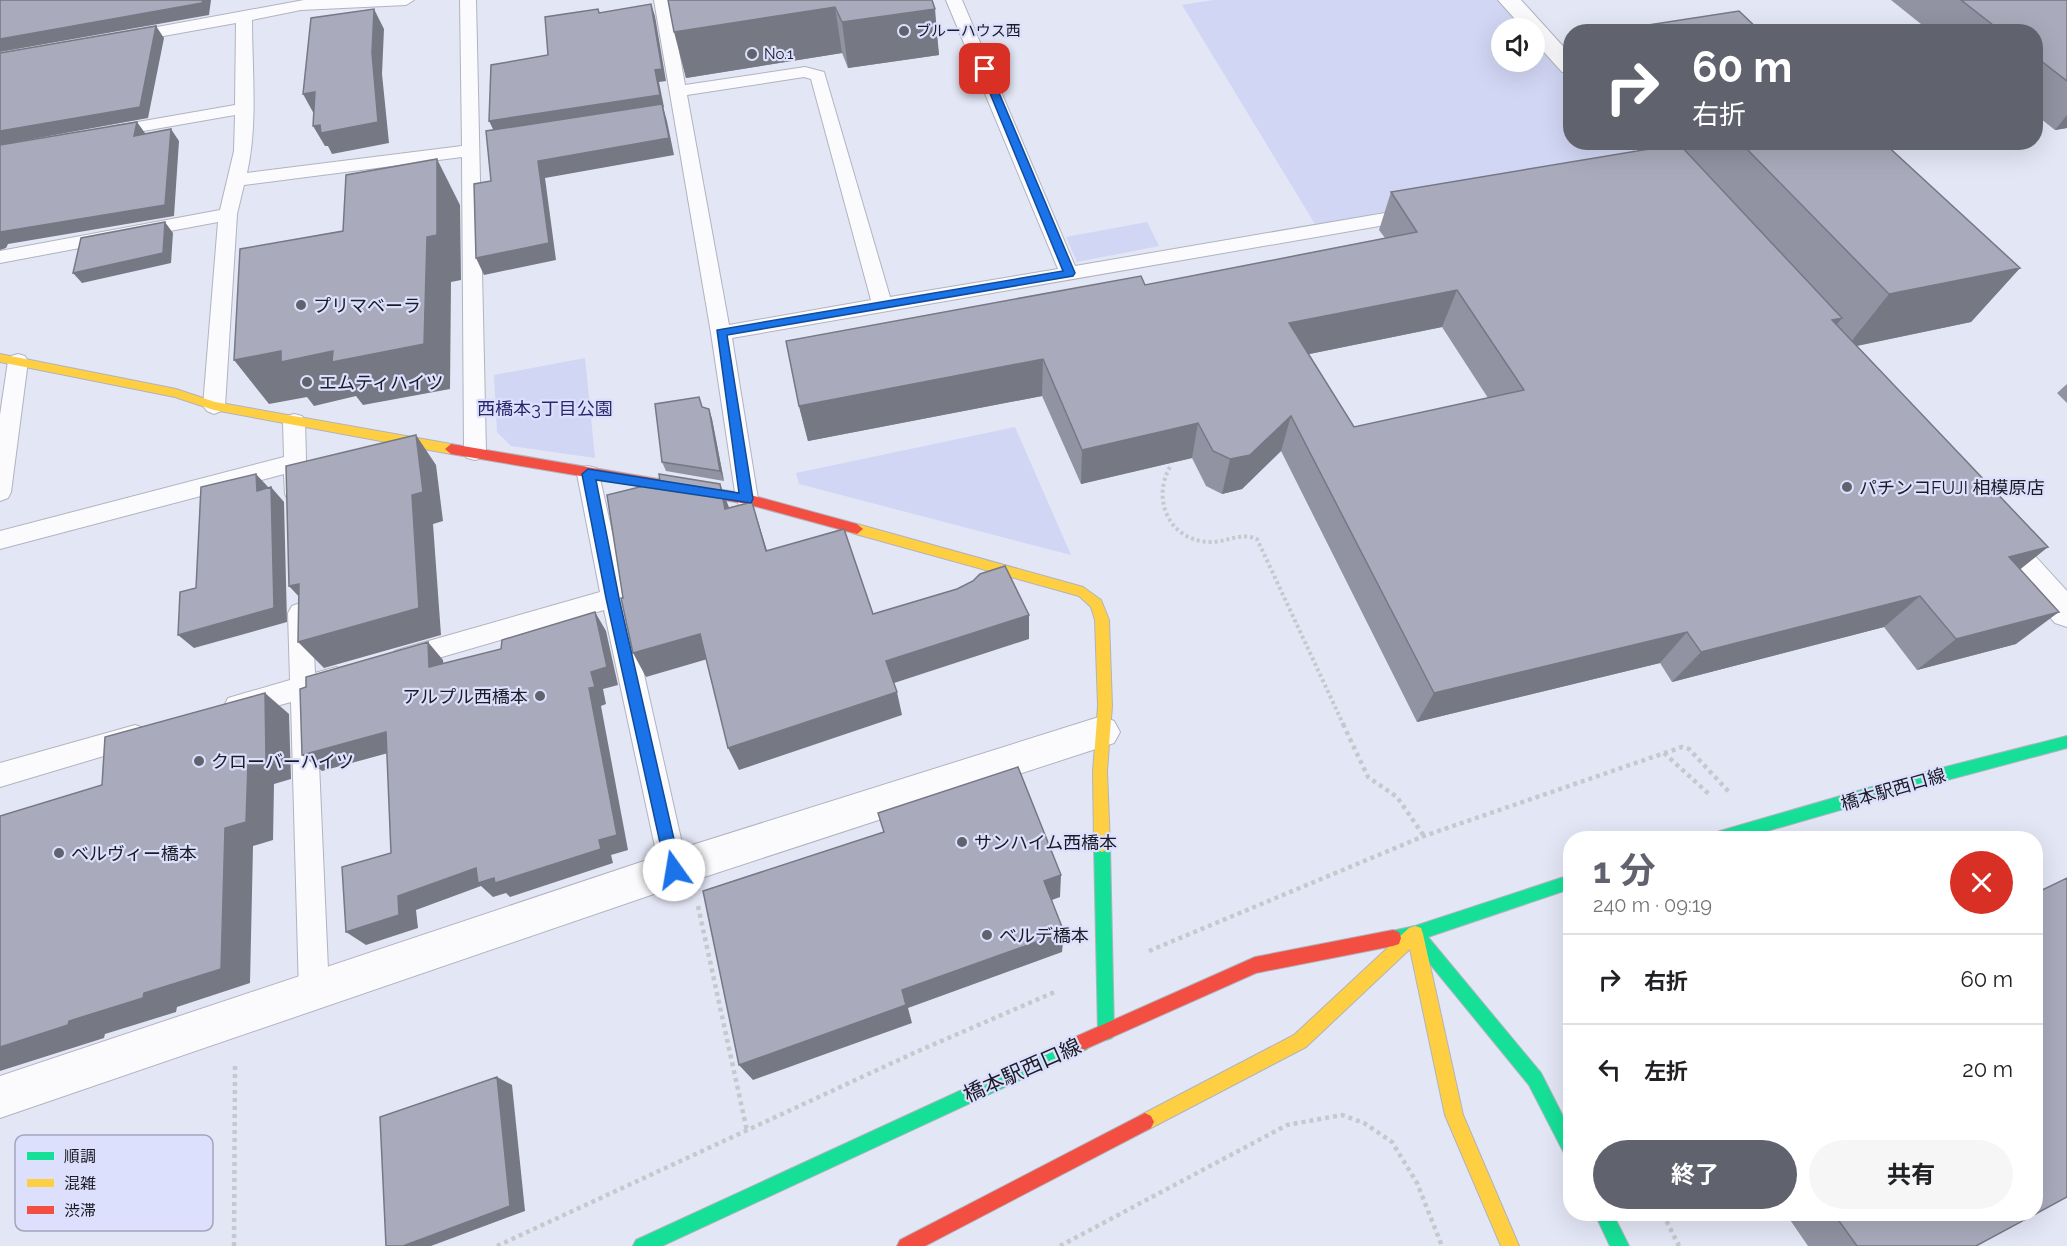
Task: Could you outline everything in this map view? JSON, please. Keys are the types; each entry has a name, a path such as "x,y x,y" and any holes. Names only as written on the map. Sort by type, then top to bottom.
{"street":[{"path":"1509,0 1563,59"},
{"path":"1643,150 1653,172 1696,205"},
{"path":"9,359 176,393 214,406 294,422 475,452 588,474 747,499 1083,592 1100,609 1102,620 1105,706 1100,771 1106,1032"},
{"path":"1973,509 2067,613"},
{"path":"0,1097 681,867 1102,732"},
{"name":"橋本駅西口線","path":"1744,831 1906,784 2067,742"},
{"name":"橋本駅西口線","path":"642,1246 1256,965 1415,934 1563,884"},
{"path":"1415,934 1535,1079 1563,1133"},
{"path":"1415,934 1454,1115 1510,1246"},
{"name":"橋本駅西口線","path":"906,1246 1300,1041 1415,934"},
{"path":"1608,1221 1620,1246"}],"lane":[{"path":"116,39 244,17 264,9 294,2 406,0"},
{"path":"468,0 475,146 475,452"},
{"path":"662,0 721,333 747,499"},
{"path":"954,0 1069,273"},
{"path":"214,406 228,214 231,196 238,180 245,108 244,17"},
{"path":"679,91 805,72 818,76 882,305"},
{"path":"93,135 245,108"},
{"path":"659,115 683,112"},
{"path":"238,180 475,146"},
{"path":"721,333 1432,211"},
{"path":"0,257 228,214"},
{"path":"0,492 9,359"},
{"path":"294,422 297,522"},
{"path":"0,540 295,463"},
{"path":"588,474 612,598 681,867"},
{"path":"300,593 314,992"},
{"path":"213,713 612,598"},
{"path":"0,775 157,729"}],"path":[{"path":"1170,467 1159,483 1159,492 1169,520 1181,532 1208,542 1249,536 1257,539 1368,777 1397,797 1424,836"},
{"path":"1717,796 1706,794 1664,753 1688,747 1730,792 1723,794"},
{"path":"681,867 747,1131"},
{"path":"234,1246 235,1058"},
{"path":"1060,1246 1287,1125 1342,1115 1364,1123 1392,1142 1417,1183 1442,1246"},
{"path":"1666,1221 1679,1246"}],"green space":[{"path":"1213,0 1497,0 1513,18 1491,18 1491,72 1545,72 1545,54 1563,75 1563,150 1630,150 1645,166 1315,224 1182,5"},
{"path":"1147,222 1159,246 1077,262 1066,237"},
{"name":"西橋本3丁目公園","path":"585,358 595,458 511,446 497,432 494,375"},
{"path":"1015,427 1071,555 799,484 796,473"}],"building":[{"path":"0,0 203,0 202,3 0,39"},
{"path":"668,0 932,0 935,9 842,22 835,7 674,32"},
{"path":"1961,0 2067,0 2067,81 2043,62 2043,24 1992,24"},
{"path":"651,4 662,69 655,70 660,95 489,121 491,65 548,55 545,17 598,9 599,13"},
{"path":"374,9 372,53 378,122 321,133 320,125 313,126 315,92 303,94 311,18"},
{"path":"1739,11 1753,24 1654,24"},
{"path":"156,26 140,107 0,131 0,53"},
{"path":"662,104 669,138 538,161 549,243 476,258 474,184 491,181 486,131"},
{"path":"137,122 134,136 171,129 165,205 0,232 0,145"},
{"path":"1643,150 1685,150 1842,318 1832,320 2048,547 2009,557 2059,612 1956,639 1920,596 1701,652 1687,632 1434,693 1291,416 1250,455 1230,459 1213,451 1198,423 1082,450 1043,359 799,406 786,341 1141,276 1145,285 1417,232 1391,192","holes":["1457,290 1524,390 1354,427 1289,323"]},
{"path":"1748,150 1892,150 2020,268 1889,294"},
{"path":"437,159 437,235 427,237 424,344 332,362 333,351 281,362 281,351 234,360 240,249 343,231 346,175"},
{"path":"165,222 163,253 73,273 81,238"},
{"path":"699,397 702,407 709,409 720,471 662,462 655,404"},
{"path":"416,435 423,492 412,495 419,608 298,642 299,584 289,586 286,466"},
{"path":"256,474 257,491 271,487 274,608 178,635 180,592 196,588 201,487"},
{"path":"659,474 720,484 725,509 752,502 766,551 844,529 873,614 957,589 973,581 980,574 1005,566 1029,615 886,661 897,692 728,748 700,634 633,653 621,598 623,598 607,495 660,482"},
{"path":"595,612 607,667 591,672 595,687 589,688 617,835 599,840 601,849 495,883 494,878 478,883 476,868 398,896 399,915 346,932 342,867 391,853 386,732 302,755 300,689 306,687 306,677 428,642 429,667 501,649 502,640"},
{"path":"265,693 266,759 248,764 246,822 225,828 221,969 144,993 143,998 69,1021 68,1025 0,1047 0,816 102,785 105,737"},
{"path":"1018,767 1061,875 1044,881 1064,932 902,990 906,1005 739,1065 703,891 884,832 878,813"},
{"path":"2067,878 2067,1197 2043,1210 2043,890"},
{"path":"497,1077 510,1206 403,1246 386,1246 380,1117"},
{"path":"1839,1221 2022,1221 1976,1246 1857,1246"}],"traffic: fast":[{"path":"1744,831 1906,784 2067,742"},
{"path":"1102,845 1106,1032"},
{"path":"1393,938 1415,934 1563,884"},
{"path":"1418,937 1535,1079 1563,1133"},
{"path":"642,1246 1081,1043"},
{"path":"1608,1221 1620,1246"}],"traffic: slow":[{"path":"0,358 176,393 214,406 451,449"},
{"path":"857,529 1083,592 1096,604 1102,620 1105,706 1100,771 1102,845"},
{"path":"1415,934 1454,1115 1510,1246"},
{"path":"1145,1122 1300,1041 1415,934"}],"traffic: jam":[{"path":"451,449 747,499 857,529"},
{"path":"1081,1043 1255,965 1393,938"},
{"path":"906,1246 1145,1122"}],"place":[{"name":"ブルーハウス西","path":"904,31"},
{"name":"No.1","path":"752,54"},
{"name":"プリマベーラ","path":"301,305"},
{"name":"エムティハイツ","path":"307,382"},
{"name":"パチンコFUJI 相模原店","path":"1847,487"},
{"name":"アルプル西橋本","path":"540,696"},
{"name":"クローバーハイツ","path":"199,761"},
{"name":"サンハイム西橋本","path":"962,842"},
{"name":"ベルヴィー橋本","path":"59,853"},
{"name":"ベルデ橋本","path":"987,935"}],"route":[{"path":"674,870 612,598 588,474 747,499 721,333 1069,273 985,69"}]}
